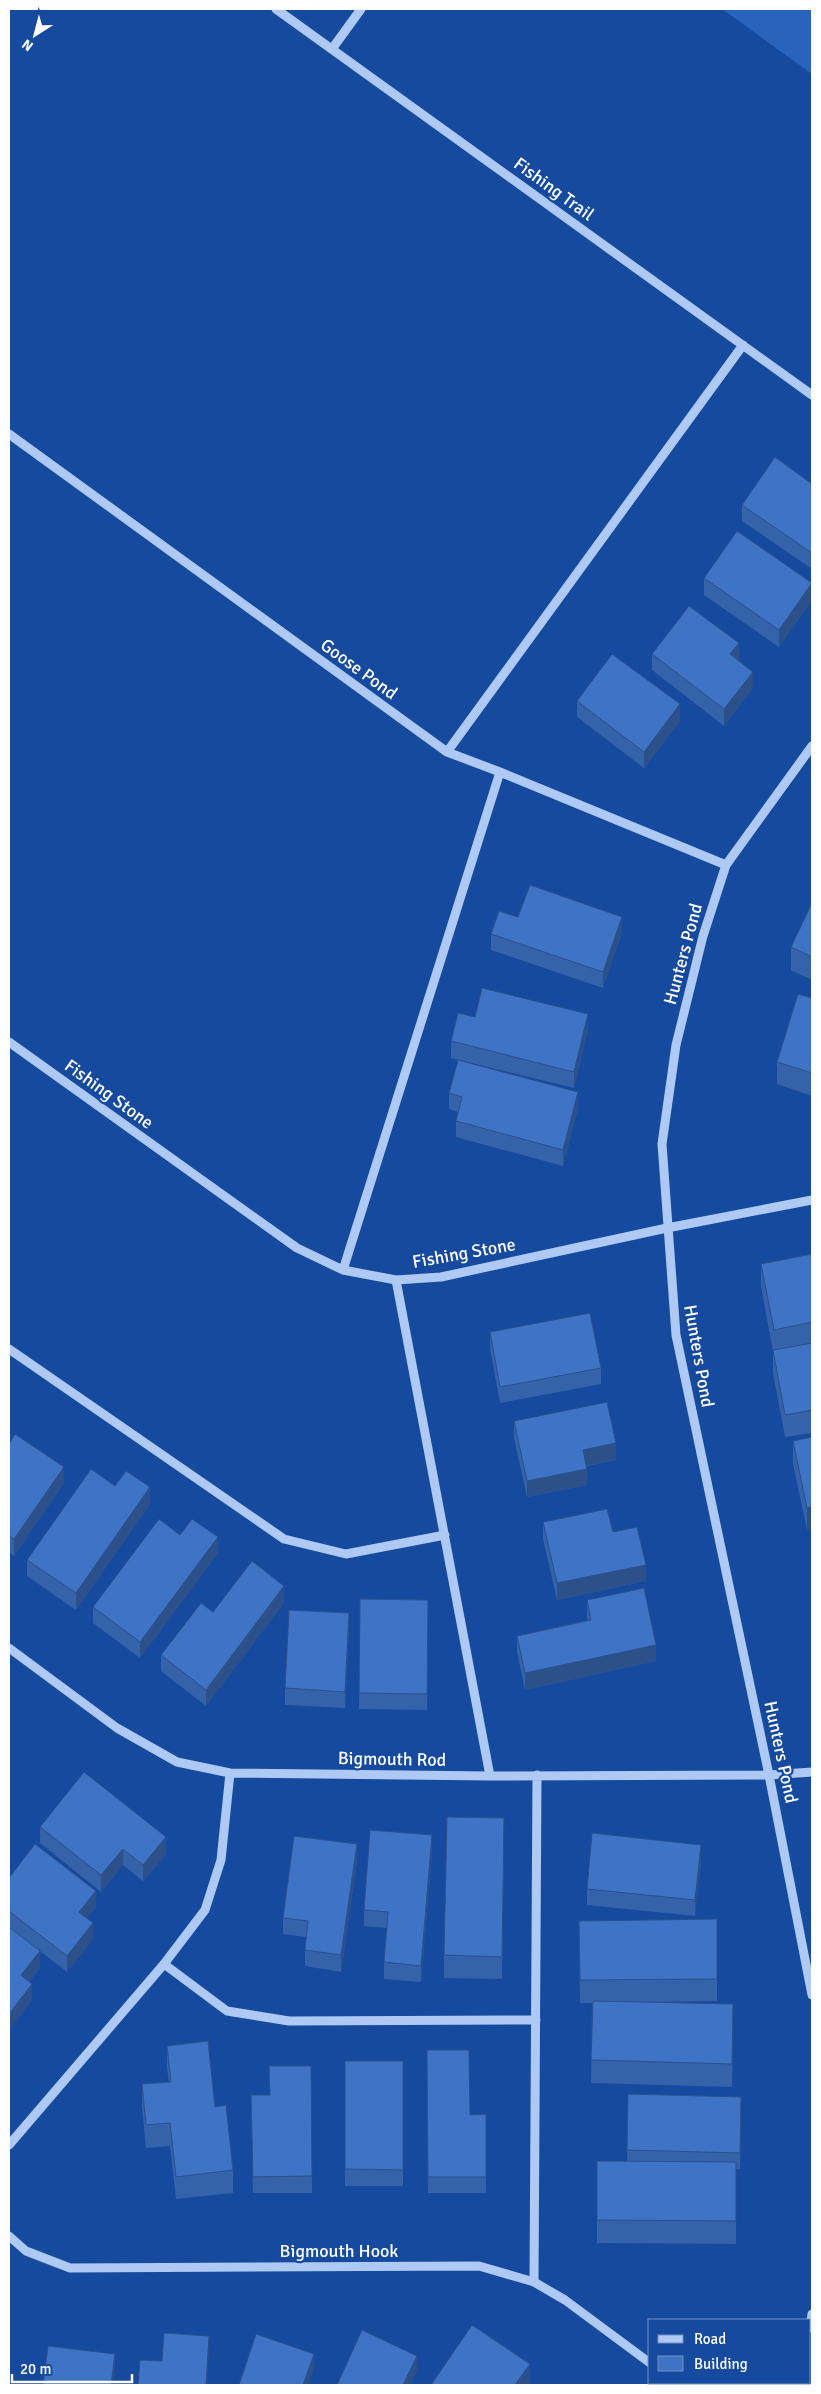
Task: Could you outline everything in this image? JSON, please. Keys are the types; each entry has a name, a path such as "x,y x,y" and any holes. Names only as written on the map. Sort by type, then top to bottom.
{"street":[{"name":"Fishing Trail","path":"276,9 812,395"},
{"path":"332,49 361,9"},
{"path":"447,752 743,345"},
{"name":"Goose Pond","path":"9,434 447,752 726,865"},
{"name":"Hunters Pond","path":"812,746 726,865 704,936 676,1045 662,1144 676,1335 769,1775 812,1995"},
{"path":"343,1270 500,772"},
{"name":"Fishing Stone","path":"9,1042 297,1248 343,1270 396,1280 441,1277 667,1228 812,1200"},
{"path":"396,1280 490,1776"},
{"path":"9,1349 284,1539 346,1554 445,1535"},
{"name":"Bigmouth Rod","path":"9,1648 117,1728 168,1757 177,1762 230,1773 490,1776 769,1775 812,1772"},
{"path":"9,2145 164,1964 205,1910 221,1860 230,1773"},
{"path":"534,2282 537,1775"},
{"path":"164,1964 227,2011 289,2021 536,2020"},
{"name":"Bigmouth Hook","path":"9,2236 26,2251 70,2268 479,2266 534,2282 565,2300 648,2362"}],"shaded area":[{"path":"722,9 812,9 812,74"}],"building":[{"path":"775,457 812,484 812,553 742,505"},
{"path":"737,531 812,583 779,630 704,578"},
{"path":"689,606 739,643 730,654 753,672 724,709 652,654"},
{"path":"612,654 680,704 644,752 577,701"},
{"path":"530,885 622,917 603,972 491,934 499,911 518,917"},
{"path":"812,903 812,957 791,947"},
{"path":"482,988 588,1014 574,1072 451,1041 458,1013 475,1017"},
{"path":"798,994 812,998 812,1073 777,1062"},
{"path":"458,1060 578,1092 563,1150 456,1121 462,1097 449,1093"},
{"path":"812,1254 812,1322 774,1330 761,1264"},
{"path":"590,1313 601,1368 500,1387 490,1332"},
{"path":"812,1343 812,1410 785,1415 773,1350"},
{"path":"607,1402 616,1443 583,1450 587,1469 527,1481 514,1421"},
{"path":"15,1434 64,1467 14,1539 9,1536 9,1444"},
{"path":"812,1437 812,1507 807,1508 793,1441"},
{"path":"91,1469 115,1486 126,1471 150,1487 76,1593 27,1560"},
{"path":"607,1509 613,1532 637,1527 646,1565 557,1583 543,1522"},
{"path":"159,1519 180,1535 192,1519 218,1537 140,1642 93,1607"},
{"path":"252,1561 284,1586 206,1690 161,1655 201,1603 213,1612"},
{"path":"644,1588 656,1645 525,1673 517,1636 591,1620 587,1600"},
{"path":"360,1599 428,1600 427,1694 359,1693"},
{"path":"289,1610 349,1613 345,1692 285,1688"},
{"path":"84,1772 166,1837 143,1865 123,1849 101,1875 40,1827"},
{"path":"447,1817 504,1818 502,1957 444,1955"},
{"path":"370,1830 432,1835 421,1966 384,1962 388,1912 364,1910"},
{"path":"592,1833 701,1845 695,1900 587,1889"},
{"path":"294,1836 357,1844 341,1955 305,1950 308,1921 283,1918"},
{"path":"35,1844 96,1891 79,1912 93,1923 67,1956 9,1911 9,1878"},
{"path":"717,1919 717,1979 580,1980 579,1921"},
{"path":"9,1927 40,1951 21,1975 32,1984 9,2014"},
{"path":"593,2001 733,2004 732,2064 591,2060"},
{"path":"208,2041 215,2107 226,2105 233,2170 176,2177 170,2123 146,2125 142,2084 171,2082 167,2046"},
{"path":"427,2050 469,2050 470,2115 486,2114 486,2177 428,2177"},
{"path":"345,2061 403,2061 403,2170 345,2169"},
{"path":"269,2066 311,2066 312,2176 253,2177 251,2095 270,2095"},
{"path":"628,2094 741,2097 740,2153 627,2150"},
{"path":"597,2161 736,2162 736,2221 597,2220"},
{"path":"472,2325 530,2364 515,2385 431,2385"},
{"path":"362,2330 417,2356 403,2385 337,2385"},
{"path":"164,2333 209,2336 206,2385 138,2385 140,2360 162,2361"},
{"path":"256,2334 314,2354 303,2385 239,2385"},
{"path":"48,2346 115,2354 111,2385 43,2385"}]}
